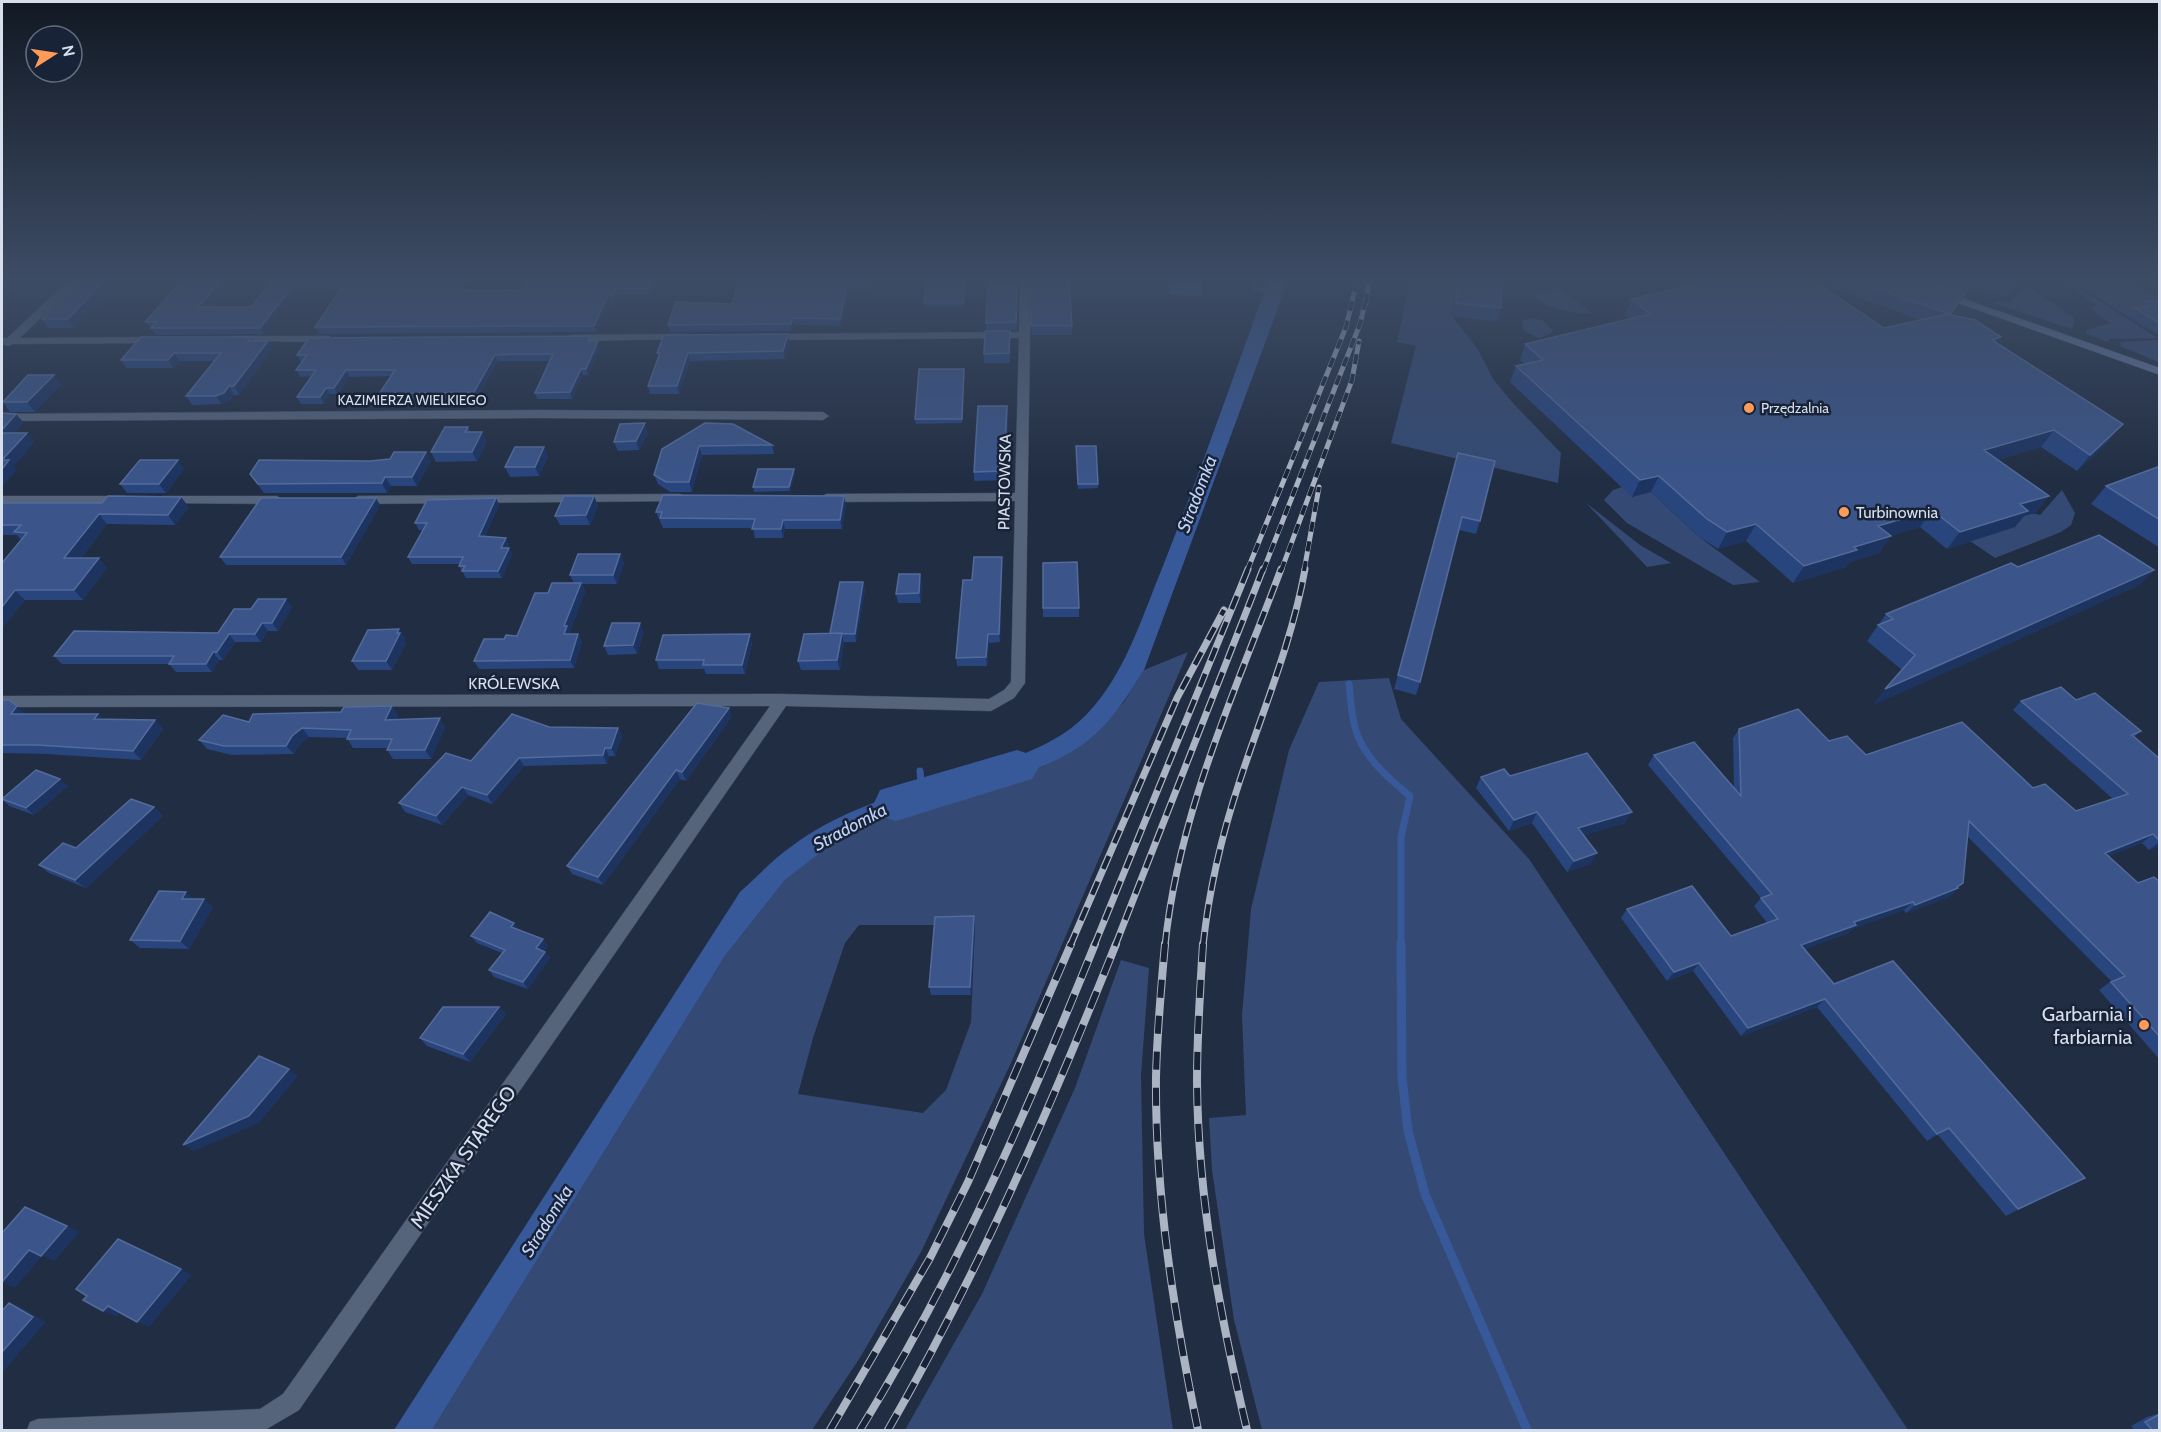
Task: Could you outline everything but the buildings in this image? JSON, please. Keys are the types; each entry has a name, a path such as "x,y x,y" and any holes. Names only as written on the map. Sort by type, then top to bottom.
{"main road":[{"path":"2090,348 2160,372"}],"street":[{"name":"PIASTOWSKA","path":"1018,683 1025,348"},
{"name":"KAZIMIERZA WIELKIEGO","path":"2,418 528,414 823,416"},
{"path":"811,498 1020,497"},
{"path":"346,500 695,498"},
{"path":"2,500 286,500"},
{"name":"KRÓLEWSKA","path":"2,701 782,700 992,705 1009,694 1018,683"},
{"name":"MIESZKA STAREGO","path":"38,1431 263,1420 291,1402 782,700"}],"shaded area":[{"path":"1416,348 1477,348 1493,379 1561,453 1558,483 1391,443"},
{"path":"2124,348 2159,348 2159,362"},
{"path":"1622,487 1651,492 1698,536 1760,582 1733,585 1627,523 1604,500 1613,490"},
{"path":"2062,490 2075,513 2071,525 2061,532 1995,558 1970,541 2015,518 2024,515 2040,515"},
{"path":"1585,502 1640,545 1671,563 1647,567"},
{"path":"1188,652 1011,1063 921,1252 861,1356 812,1430 432,1430 725,956 785,880 833,842 903,809 951,791 1002,781 1044,766 1090,739 1124,702 1144,670","holes":["859,925 975,925 971,1022 946,1090 923,1113 798,1094 813,1038 845,943"]},
{"path":"1389,678 1401,719 1529,859 1908,1430 1262,1430 1234,1320 1212,1170 1209,1118 1246,1115 1242,1015 1251,909 1289,750 1319,682"},
{"path":"1121,960 1149,968 1141,1076 1144,1234 1173,1430 905,1430 982,1294 1075,1088"}],"water":[{"path":"1244,348 1263,348 1144,670 1126,698 1106,724 1090,739 1061,758 1029,771 961,788 959,775 1026,753 1058,737 1073,727 1099,700 1130,648"},
{"path":"949,779 951,791 903,809 834,842 785,880 725,956 432,1430 394,1430 740,892 785,851 828,823 867,805"}],"waterway":[{"path":"1349,684 1353,719 1360,741 1378,767 1410,796 1401,837 1401,944"},
{"name":"Stradomka","path":"896,803 1017,767"},
{"path":"920,771 922,794"},
{"path":"1401,944 1402,1077 1408,1131 1425,1194 1527,1430"}],"railway":[{"path":"1247,571 1338,348"},
{"path":"1263,571 1351,348"},
{"path":"1281,571 1352,380 1358,348"},
{"path":"1304,571 1319,487"},
{"path":"1094,946 1248,569"},
{"path":"1115,946 1263,569"},
{"path":"1165,946 1172,897 1195,801 1281,569"},
{"path":"1203,946 1217,862 1227,821 1285,649 1305,569"},
{"path":"1070,946 1177,698 1224,610"},
{"path":"830,1430 930,1258 968,1182 1071,944"},
{"path":"860,1430 927,1313 988,1192 1095,944"},
{"path":"888,1430 952,1312 1011,1191 1116,944"},
{"path":"1165,944 1156,1077 1159,1166 1174,1299 1198,1430"},
{"path":"1203,944 1197,1082 1201,1170 1212,1257 1247,1430"}],"place":[{"name":"Przędzalnia","path":"1749,408"},
{"name":"Turbinownia","path":"1844,512"},
{"name":"Garbarnia i farbiarnia","path":"2144,1025"}]}
